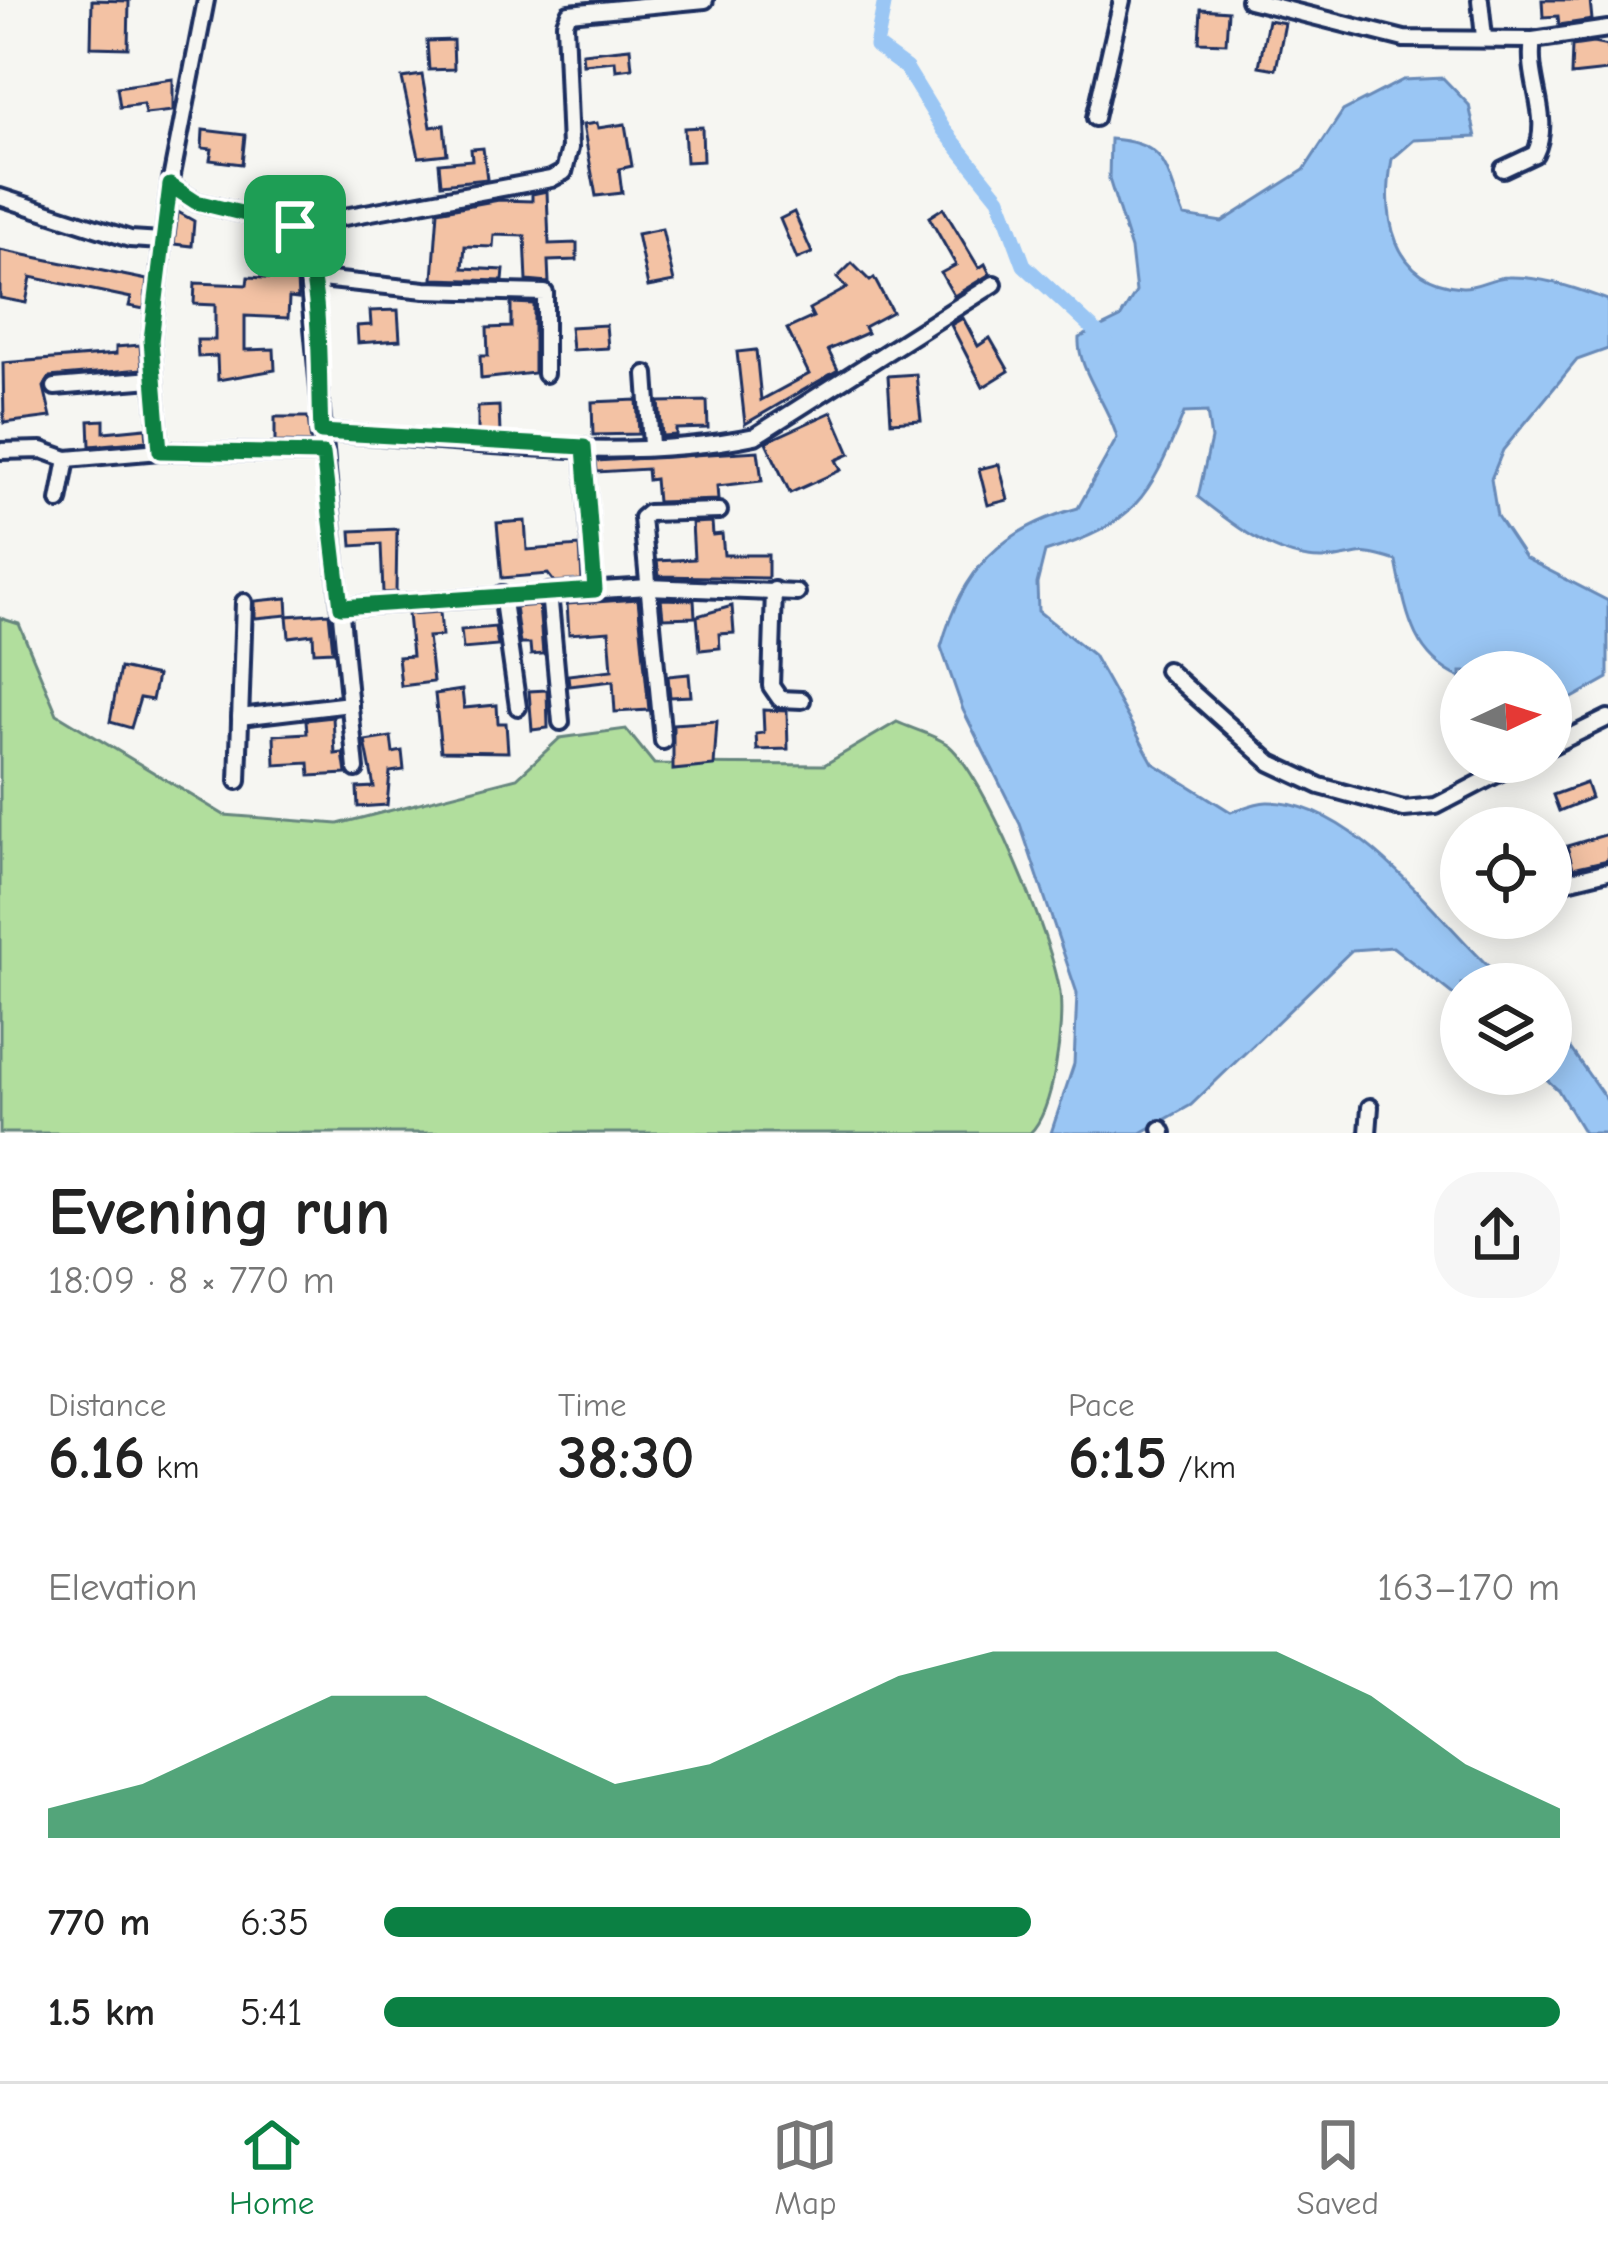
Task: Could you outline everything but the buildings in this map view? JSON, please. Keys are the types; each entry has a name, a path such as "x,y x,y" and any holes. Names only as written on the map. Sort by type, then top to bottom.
{"street":[{"path":"160,451 152,379 162,241 206,0"},
{"path":"170,185 196,202 295,226 551,179 564,172 570,148 565,23 569,13 705,0"},
{"path":"1095,118 1122,0"},
{"path":"1250,0 1404,39 1533,40 1608,29"},
{"path":"1480,0 1484,37"},
{"path":"1503,169 1535,154 1544,137 1531,74 1533,40"},
{"path":"0,196 130,239 162,241"},
{"path":"295,226 305,245 311,278 323,454 356,769"},
{"path":"311,278 425,290 545,293 545,374"},
{"path":"321,432 584,447 755,436 994,284"},
{"path":"646,374 651,445"},
{"path":"55,387 152,379"},
{"path":"584,447 595,590"},
{"path":"0,451 43,450 67,459 160,451 323,454"},
{"path":"59,501 67,459"},
{"path":"663,741 644,514 719,511"},
{"path":"341,607 648,587 797,593"},
{"path":"774,590 771,686 780,699 802,700"},
{"path":"549,592 561,722"},
{"path":"502,594 518,707"},
{"path":"238,781 244,602"},
{"path":"1167,670 1271,763 1320,786 1404,809 1436,806 1480,783"},
{"path":"240,717 350,704"},
{"path":"1572,736 1608,718"},
{"path":"1572,880 1608,871"},
{"path":"1368,1133 1370,1107"}],"green space":[{"path":"0,618 19,624 57,714 224,815 338,824 517,778 560,738 626,729 654,764 824,765 897,722 935,737 962,761 997,822 1055,969 1061,1007 1059,1046 1038,1122 1030,1133 0,1133"}],"water":[{"path":"1443,78 1469,105 1476,137 1414,140 1392,159 1391,223 1406,259 1438,282 1462,287 1521,277 1608,300 1608,349 1577,360 1503,450 1491,479 1497,516 1525,558 1608,601 1608,678 1572,698 1572,651 1440,651 1440,665 1414,630 1396,561 1364,554 1323,559 1289,554 1256,539 1198,497 1211,439 1207,412 1184,413 1160,467 1135,504 1100,531 1045,552 1037,584 1038,611 1093,655 1153,763 1231,812 1267,802 1301,807 1335,822 1398,872 1440,916 1440,939 1462,939 1485,963 1440,963 1440,984 1393,947 1352,950 1191,1105 1141,1133 1051,1133 1074,1064 1077,993 1020,824 963,710 941,647 960,596 989,556 1027,528 1078,508 1117,438 1083,362 1079,338 1120,318 1136,292 1131,249 1109,179 1110,139 1154,152 1167,171 1184,216 1222,222 1304,170 1343,111 1403,80"},
{"path":"1572,1051 1608,1102 1608,1133 1584,1133 1561,1095 1572,1095"}],"waterway":[{"path":"885,0 876,46 906,68 944,130 999,198 1024,265 1107,342"}],"route":[{"path":"170,185 196,202 295,226 303,238 311,278 321,432 584,447 595,590 341,607 323,454 160,451 151,340 170,185"}]}
